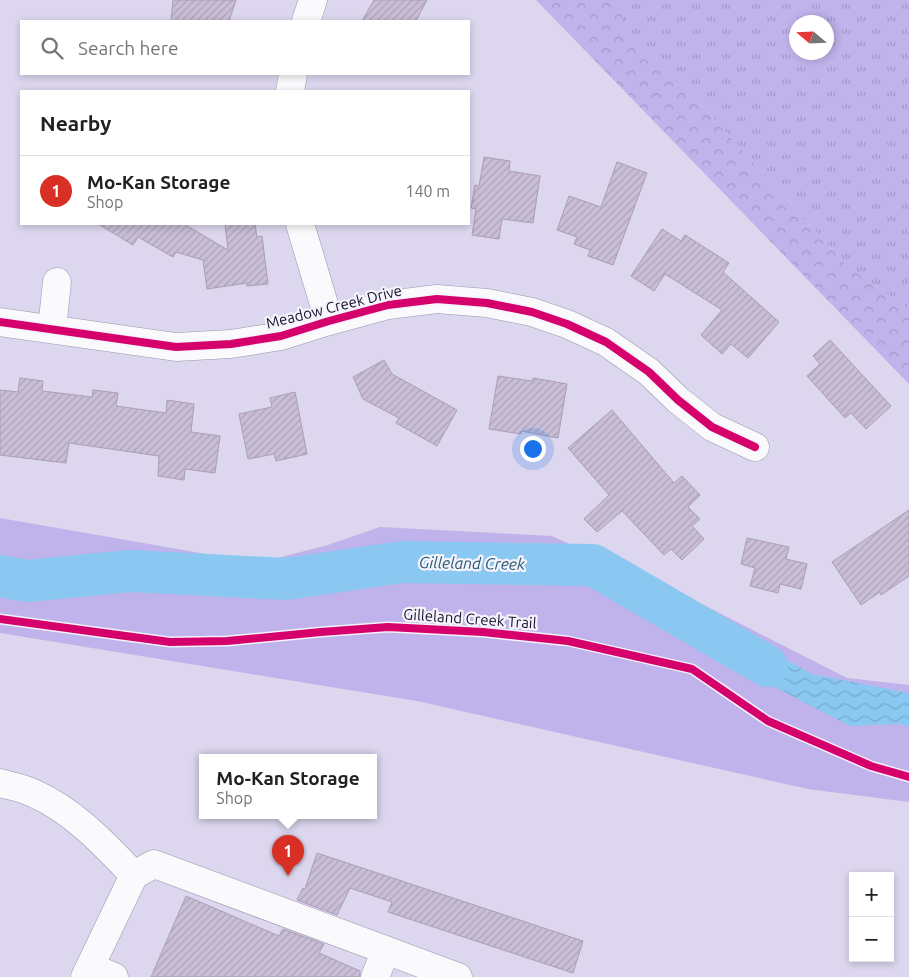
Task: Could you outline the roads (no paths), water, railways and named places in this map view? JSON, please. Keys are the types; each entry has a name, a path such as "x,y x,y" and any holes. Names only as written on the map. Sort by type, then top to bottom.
{"street":[{"path":"306,20 313,0"},
{"path":"290,90 293,75"},
{"path":"300,225 329,321"},
{"path":"52,330 57,282"},
{"name":"Meadow Creek Drive","path":"0,322 176,347 231,344 280,336 388,305 437,299 487,303 532,312 567,324 606,342 649,372 678,400 712,426 756,447"},
{"path":"0,783 33,792 70,814 102,842 134,875"},
{"path":"97,974 134,875 154,864 458,977"},
{"path":"375,977 386,950"}],"water":[{"path":"729,628 812,674 909,693 909,726 897,724 850,726 700,649"}],"waterway":[{"name":"Gilleland Creek","path":"0,576 27,581 130,571 286,579 402,562 593,565 767,666"}],"place":[{"name":"Mo-Kan Storage","path":"288,876"}]}
